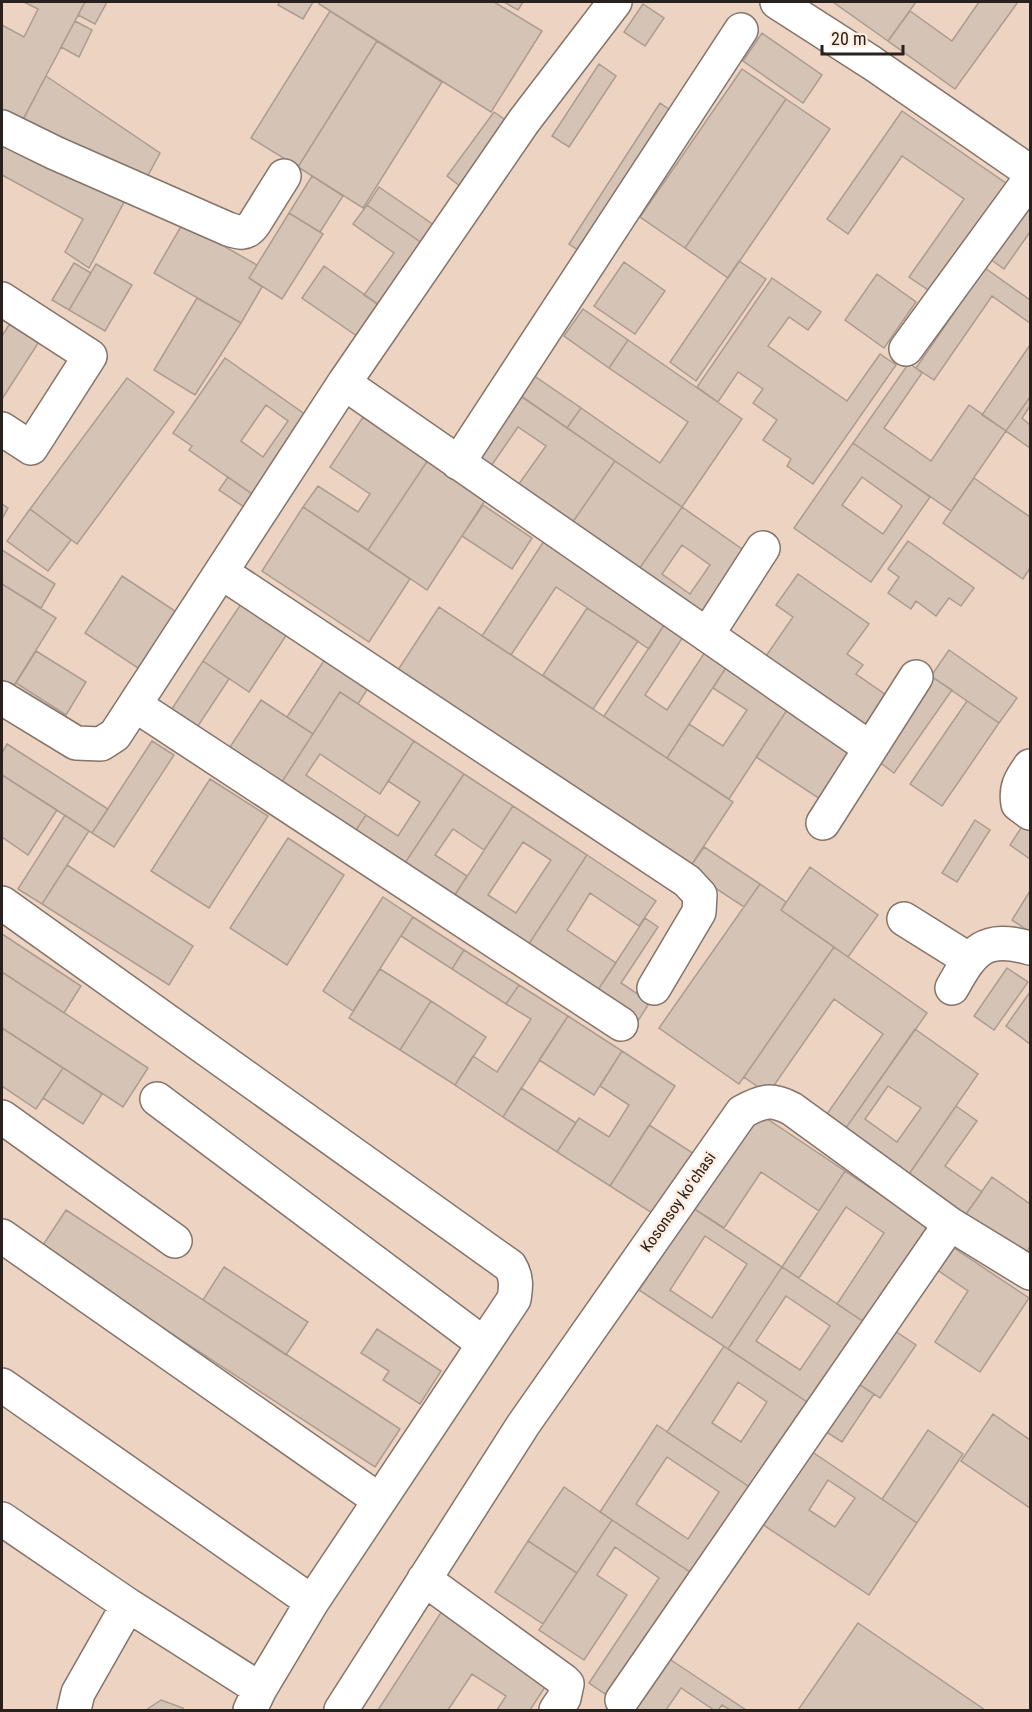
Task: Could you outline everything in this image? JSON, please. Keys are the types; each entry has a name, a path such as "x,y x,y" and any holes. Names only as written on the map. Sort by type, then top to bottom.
{"street":[{"path":"2,698 66,738 84,745 101,744 115,735 344,383 524,122 615,2"},
{"path":"777,2 872,63 1030,172"},
{"path":"458,463 741,30"},
{"path":"2,127 228,230 241,233 249,231 285,176"},
{"path":"906,349 1030,179"},
{"path":"2,299 90,356 31,448 2,429"},
{"path":"344,383 870,748"},
{"path":"707,635 763,548"},
{"path":"221,572 687,881 700,895 699,912 654,988"},
{"path":"823,823 916,677"},
{"path":"135,705 621,1024"},
{"path":"1030,766 1019,782 1017,795 1018,804 1030,813"},
{"path":"2,903 510,1266 516,1283 514,1299 312,1602 255,1700 128,1605 2,1519"},
{"path":"904,919 968,959"},
{"path":"952,988 968,959 978,950 990,944 1008,943 1030,948"},
{"path":"158,1099 484,1344"},
{"name":"Kosonsoy koʻchasi","path":"341,1710 523,1425 742,1112 754,1105 767,1102 779,1102 792,1109 950,1224 1030,1273"},
{"path":"2,1117 175,1241"},
{"path":"622,1700 950,1224"},
{"path":"2,1236 380,1500"},
{"path":"2,1385 312,1602"},
{"path":"424,1579 563,1680 567,1684 567,1690 556,1710"},
{"path":"74,1710 78,1693 128,1605"}],"shaded area":[{"path":"2,2 1030,2 1030,1710 2,1710"}],"building":[{"path":"24,2 85,2 20,125 2,115 2,25 24,37 38,9"},
{"path":"85,2 107,2 95,24 78,15"},
{"path":"280,2 313,2 303,19 278,5"},
{"path":"320,2 494,2 542,31 491,112 319,4"},
{"path":"504,2 523,2 518,10"},
{"path":"833,2 916,2 888,41"},
{"path":"979,2 1018,2 955,89 888,41 910,11 952,41"},
{"path":"643,4 664,18 645,46 624,32"},
{"path":"330,11 377,41 298,167 251,138"},
{"path":"75,21 92,30 79,57 61,47"},
{"path":"762,33 822,75 803,103 743,61"},
{"path":"377,41 442,82 363,208 298,167"},
{"path":"599,64 616,76 569,147 552,136"},
{"path":"742,69 786,99 685,248 640,217"},
{"path":"46,76 160,153 144,183 23,120"},
{"path":"786,99 830,129 728,278 685,248"},
{"path":"660,103 679,116 588,257 569,244"},
{"path":"902,111 1010,186 934,294 909,277 964,199 902,156 848,234 827,219"},
{"path":"494,112 507,121 460,186 447,176"},
{"path":"2,129 130,191 89,268 65,252 83,219 2,175"},
{"path":"312,176 343,196 320,232 289,213"},
{"path":"379,187 444,232 432,250 367,205"},
{"path":"1030,194 1030,232 1004,269 986,256"},
{"path":"367,205 432,250 389,312 364,295 394,253 353,224"},
{"path":"289,213 323,234 282,299 249,278"},
{"path":"183,223 257,265 249,278 262,287 241,323 154,273"},
{"path":"739,261 766,279 696,381 670,362"},
{"path":"624,262 665,291 635,334 594,306"},
{"path":"74,263 91,273 69,310 52,300"},
{"path":"96,264 132,285 105,331 69,310"},
{"path":"324,266 389,312 367,343 302,298"},
{"path":"985,268 1030,300 1030,323 992,296 934,380 916,368"},
{"path":"877,274 916,302 884,348 845,320"},
{"path":"772,278 821,312 808,330 789,317 768,346 847,401 880,354 896,365 813,484 787,466 791,459 763,440 777,420 753,403 763,389 738,372 718,402 697,387"},
{"path":"197,298 241,323 195,395 154,370"},
{"path":"583,309 628,340 609,368 564,336"},
{"path":"17,312 46,331 2,399 2,336"},
{"path":"628,340 742,419 682,507 567,428 581,408 660,463 688,422 609,368"},
{"path":"1030,345 1030,397 1006,431 982,415"},
{"path":"225,358 316,422 262,501 189,450 192,446 173,433","holes":["266,405 288,421 263,457 241,441"]},
{"path":"909,363 922,373 884,428 931,461 969,405 1006,431 951,511 853,443"},
{"path":"530,373 581,408 567,428 516,393"},
{"path":"127,378 174,412 77,544 30,509"},
{"path":"520,395 615,461 570,526 516,488 546,446 518,427 489,469 475,460"},
{"path":"1030,397 1030,406 1022,418 1030,425 1030,448 1006,431"},
{"path":"363,417 428,460 368,550 303,507 318,486 358,512 370,494 330,467"},
{"path":"853,443 930,497 871,582 794,528","holes":["862,477 902,506 883,534 842,505"]},
{"path":"428,460 486,499 427,590 368,550"},
{"path":"615,461 682,507 637,572 570,526"},
{"path":"228,477 262,501 253,513 219,490"},
{"path":"974,478 1030,517 1030,568 1023,579 943,523"},
{"path":"2,504 8,508 2,519"},
{"path":"483,505 532,538 512,569 462,536"},
{"path":"303,507 410,579 369,642 262,571"},
{"path":"682,507 752,556 708,621 637,572","holes":["682,545 710,565 690,594 662,574"]},
{"path":"30,509 71,540 48,571 7,541"},
{"path":"544,541 666,622 649,649 556,587 511,655 482,636"},
{"path":"908,541 974,588 961,606 949,598 936,616 916,601 911,609 888,593 899,577 888,569"},
{"path":"2,550 55,584 41,608 2,584"},
{"path":"798,574 869,624 847,654 863,665 856,674 886,695 865,725 766,656 793,617 776,605"},
{"path":"122,576 178,613 141,670 85,633"},
{"path":"2,584 56,618 8,695 2,691"},
{"path":"245,598 291,628 249,692 203,661"},
{"path":"439,607 733,802 688,870 394,676"},
{"path":"587,608 638,641 593,709 543,675"},
{"path":"666,622 685,634 645,695 667,710 707,649 729,663 667,758 604,716"},
{"path":"949,650 1017,698 999,723 931,676"},
{"path":"36,651 86,682 66,715 16,683"},
{"path":"329,653 372,682 358,704 340,692 313,734 287,717"},
{"path":"203,661 229,679 192,735 166,718"},
{"path":"729,663 791,704 729,799 667,758 689,724 723,746 747,710 713,688"},
{"path":"931,676 952,690 894,773 874,758"},
{"path":"340,692 414,741 380,794 320,754 306,775 366,815 350,839 276,791"},
{"path":"261,700 313,734 276,791 224,756"},
{"path":"967,701 999,723 942,806 910,784"},
{"path":"791,704 857,748 823,801 756,757"},
{"path":"152,741 174,755 114,847 92,833"},
{"path":"414,741 464,774 399,872 350,839 366,815 398,836 420,802 388,781"},
{"path":"7,744 108,809 92,833 2,775 2,753"},
{"path":"464,774 513,806 484,850 453,829 435,855 467,876 449,904 399,872"},
{"path":"2,775 57,810 28,855 2,837"},
{"path":"210,779 268,816 209,908 151,871"},
{"path":"513,806 587,855 523,953 449,904","holes":["523,842 551,860 516,913 488,895"]},
{"path":"65,815 89,831 42,904 18,889"},
{"path":"975,820 990,830 957,882 942,873"},
{"path":"1023,825 1030,830 1030,859 1010,845"},
{"path":"288,838 344,875 287,965 230,928"},
{"path":"704,847 760,884 744,907 688,870"},
{"path":"587,855 656,901 639,926 590,893 567,930 616,963 592,999 523,953"},
{"path":"67,865 193,946 169,985 42,904"},
{"path":"810,867 878,915 848,957 781,910"},
{"path":"760,884 786,902 781,910 834,947 739,1084 659,1028"},
{"path":"1030,891 1030,932 1012,920"},
{"path":"383,897 413,917 353,1011 323,991"},
{"path":"413,917 464,950 452,969 401,936"},
{"path":"645,918 658,927 621,983 650,1002 634,1027 592,999"},
{"path":"2,934 81,986 64,1013 2,972"},
{"path":"834,947 927,1013 841,1135 822,1121 883,1034 834,999 768,1094 744,1077"},
{"path":"464,950 519,985 506,1004 452,969"},
{"path":"1007,968 1028,982 994,1030 974,1016"},
{"path":"380,969 431,1001 400,1050 349,1018"},
{"path":"2,972 148,1068 123,1107 2,1028"},
{"path":"519,985 568,1016 503,1117 455,1085 473,1056 497,1072 531,1019 506,1004"},
{"path":"1030,992 1030,1044 1006,1026"},
{"path":"431,1001 486,1037 455,1085 400,1050"},
{"path":"568,1016 622,1051 594,1095 539,1060"},
{"path":"2,1028 63,1068 36,1109 2,1086"},
{"path":"915,1029 978,1074 905,1180 841,1135","holes":["888,1086 921,1108 897,1142 865,1119"]},
{"path":"622,1051 675,1086 610,1186 557,1152 579,1118 609,1137 629,1105 600,1086"},
{"path":"63,1068 102,1094 83,1124 43,1098"},
{"path":"521,1088 576,1123 557,1152 503,1117"},
{"path":"956,1106 977,1121 945,1166 982,1192 962,1220 905,1180"},
{"path":"757,1112 845,1171 819,1211 761,1172 724,1228 693,1208"},
{"path":"649,1125 699,1157 660,1218 610,1186"},
{"path":"845,1171 928,1226 864,1322 837,1304 884,1233 846,1207 799,1278 782,1267"},
{"path":"992,1177 1030,1204 1030,1246 1025,1255 966,1214"},
{"path":"693,1208 782,1267 728,1349 639,1290","holes":["705,1236 747,1264 712,1318 670,1290"]},
{"path":"66,1210 400,1429 375,1467 41,1248"},
{"path":"945,1242 1029,1298 980,1372 935,1342 968,1291 930,1265"},
{"path":"224,1267 308,1322 286,1355 203,1300"},
{"path":"782,1267 864,1322 810,1404 728,1349","holes":["786,1296 830,1326 800,1370 756,1341"]},
{"path":"889,1327 916,1345 880,1398 853,1380"},
{"path":"377,1329 441,1371 420,1404 383,1380 389,1371 361,1353"},
{"path":"724,1346 810,1404 754,1490 667,1432","holes":["738,1382 767,1402 741,1442 712,1423"]},
{"path":"857,1383 874,1394 842,1442 825,1431"},
{"path":"993,1414 1030,1440 1030,1508 961,1461"},
{"path":"657,1425 754,1490 696,1576 600,1512","holes":["667,1457 719,1492 688,1539 636,1504"]},
{"path":"928,1430 963,1454 917,1523 882,1499"},
{"path":"808,1449 917,1523 869,1595 759,1522","holes":["828,1480 855,1498 835,1527 809,1510"]},
{"path":"564,1487 612,1520 577,1573 528,1541"},
{"path":"612,1520 696,1576 614,1700 589,1683 659,1578 615,1547 597,1575 627,1595 584,1660 539,1630"},
{"path":"528,1541 577,1573 543,1624 495,1592"},
{"path":"442,1611 549,1681 530,1710 497,1710 506,1696 472,1674 448,1710 378,1710"},
{"path":"858,1623 985,1710 798,1710"},
{"path":"668,1658 746,1710 730,1710 722,1705 718,1710 714,1710 681,1688 666,1710 633,1710"},
{"path":"161,1700 183,1708 184,1710 146,1710"}]}
